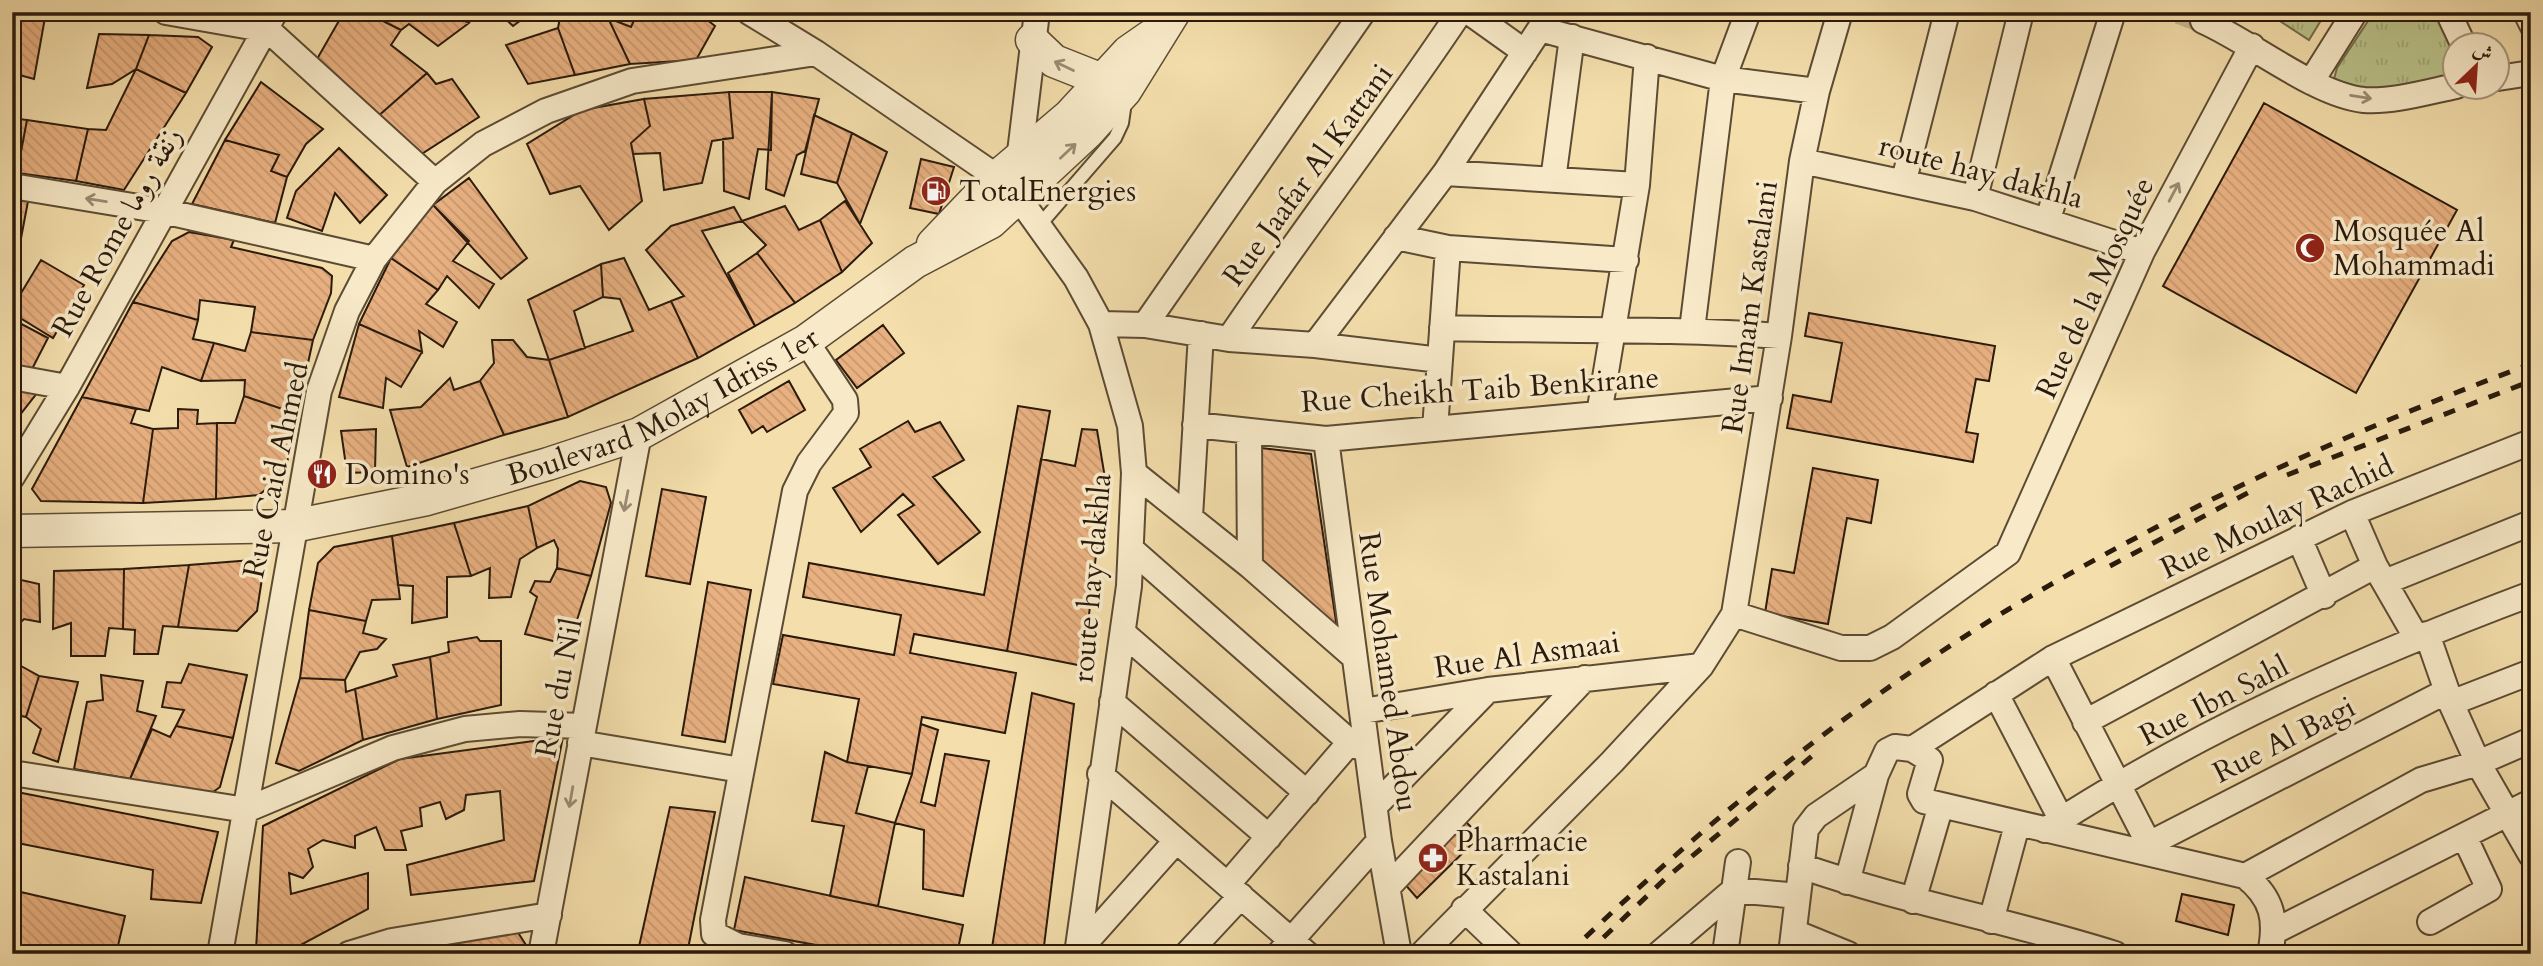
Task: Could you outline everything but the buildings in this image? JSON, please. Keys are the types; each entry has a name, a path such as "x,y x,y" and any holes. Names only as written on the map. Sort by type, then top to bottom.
{"street":[{"path":"166,12 276,18 435,182"},
{"path":"749,12 1011,179 1035,26"},
{"path":"1144,325 1301,105 1363,12"},
{"name":"Rue Jaafar Al Kattani","path":"1230,338 1283,259 1413,83 1460,12"},
{"path":"1469,12 1525,52"},
{"path":"1692,330 1723,79 1748,12"},
{"name":"Rue Imam Kastalani","path":"1734,614 1770,398 1802,161 1817,91 1840,12"},
{"path":"1904,180 1947,12"},
{"path":"1975,198 2021,12"},
{"path":"2048,219 2113,12"},
{"path":"2311,82 2355,12"},
{"path":"2448,12 2457,32"},
{"name":"Rue Rome زنقة روما","path":"12,477 276,18"},
{"path":"2212,20 2311,82 2363,100 2442,89"},
{"name":"Boulevard Molay Idriss 1er","path":"12,531 293,526 427,499 639,434 806,341 915,262 991,222 1011,179 1114,86 1128,52 1167,21"},
{"path":"1315,345 1445,173 1546,21 1572,37 1723,79 1817,91"},
{"path":"1035,26 1054,61 1114,86"},
{"path":"1553,180 1572,37"},
{"name":"Rue de la Mosquée","path":"1734,614 1841,648 1870,648 1892,636 2001,559 2012,544 2142,252 2252,47"},
{"name":"Rue Caid Ahmed","path":"220,954 293,526 319,391 347,311 374,259 435,182 483,144 546,111 632,80 816,53"},
{"path":"1599,414 1637,185 1647,57"},
{"path":"2512,76 2531,73"},
{"name":"route hay dakhla","path":"1802,161 1904,180 1975,198 2048,219 2142,252"},
{"path":"1445,173 1637,185"},
{"name":"route hay dakhla","path":"1011,179 1037,228 1076,278 1101,324 1130,426 1135,473 1123,632 1100,774 1077,953"},
{"path":"12,186 163,211 374,259"},
{"path":"1396,237 1448,248 1626,260"},
{"path":"1435,429 1448,248"},
{"path":"1101,324 1144,325 1230,338 1440,360"},
{"path":"1442,328 1614,332 1692,330 1779,336"},
{"path":"1190,517 1200,334"},
{"path":"785,954 738,946 714,934 713,920 795,491 809,463 846,413 845,400 806,341"},
{"path":"12,377 66,387"},
{"name":"Rue Cheikh Taib Benkirane","path":"1195,425 1249,433 1325,439 1770,398"},
{"path":"1249,433 1250,566"},
{"name":"Rue du Nil","path":"541,954 639,434"},
{"name":"Rue Mohamed Abdou","path":"1325,439 1353,656 1363,711 1359,746 1376,806 1379,841 1399,954"},
{"name":"Rue Moulay Rachid","path":"1901,748 2053,658 2299,538 2352,513 2531,442"},
{"path":"1135,473 1250,566 1353,656"},
{"path":"2352,513 2380,574 2421,635 2478,763 2520,807 2531,855"},
{"path":"2085,722 2324,596 2380,574 2531,523"},
{"path":"2299,538 2324,596"},
{"path":"1131,549 1359,746 1307,793 1269,837 1235,890 1187,954"},
{"name":"Rue Ibn Sahl","path":"2053,825 2224,729 2421,635 2531,594"},
{"path":"1422,954 1612,762 1700,666 1734,614"},
{"path":"1123,632 1307,793"},
{"path":"2053,658 2152,849"},
{"name":"Rue Al Asmaai","path":"1363,711 1488,690 1700,666"},
{"name":"Rue Al Bagi","path":"2152,849 2449,697 2531,672"},
{"path":"1389,886 1585,678"},
{"path":"1376,806 1488,690"},
{"path":"1996,694 2053,825"},
{"path":"1112,702 1269,837"},
{"path":"12,772 246,810 393,748 465,729 520,724 741,770"},
{"path":"2245,876 2421,780 2478,763 2531,740"},
{"path":"1848,954 1793,943 1804,840 1810,822 1876,775 1901,748 1930,760 1931,802 1913,901"},
{"path":"1100,774 1235,890 1293,949 1379,841"},
{"path":"1847,882 1876,775"},
{"path":"1931,802 2017,825 2053,825 2152,849 2245,876 2259,888 2266,899 2273,942 2520,807"},
{"path":"1991,921 2017,825"},
{"path":"2430,922 2489,889 2465,838"},
{"path":"1077,953 1176,841"},
{"path":"1726,954 1738,862"},
{"path":"1801,866 1847,882 1991,921 2048,943 2115,954"},
{"path":"1659,954 1734,890 1798,896"},
{"path":"1464,909 1510,953"},
{"path":"348,954 392,941 549,915"}],"lane":[{"path":"2519,12 2531,36"},
{"path":"1037,228 1115,138 1125,113 1114,86"}],"green space":[{"path":"2266,12 2326,12 2309,40"},
{"path":"2374,12 2443,12 2451,32 2442,32 2442,81 2438,83 2395,95 2367,93 2332,86 2337,68"}],"tunnel":[{"path":"2179,12 2203,21"}],"railway":[{"path":"1568,954 1671,859 1778,769 1891,686 2009,609 2135,538 2264,474 2531,364"},
{"path":"2287,475 2531,381"},
{"path":"2110,566 2255,489"},
{"path":"1586,954 1666,878 1812,756"}],"place":[{"name":"TotalEnergies","path":"936,191"},
{"name":"Mosquée Al Mohammadi","path":"2310,248"},
{"name":"Domino's","path":"322,474"},
{"name":"Pharmacie Kastalani","path":"1433,858"}]}
